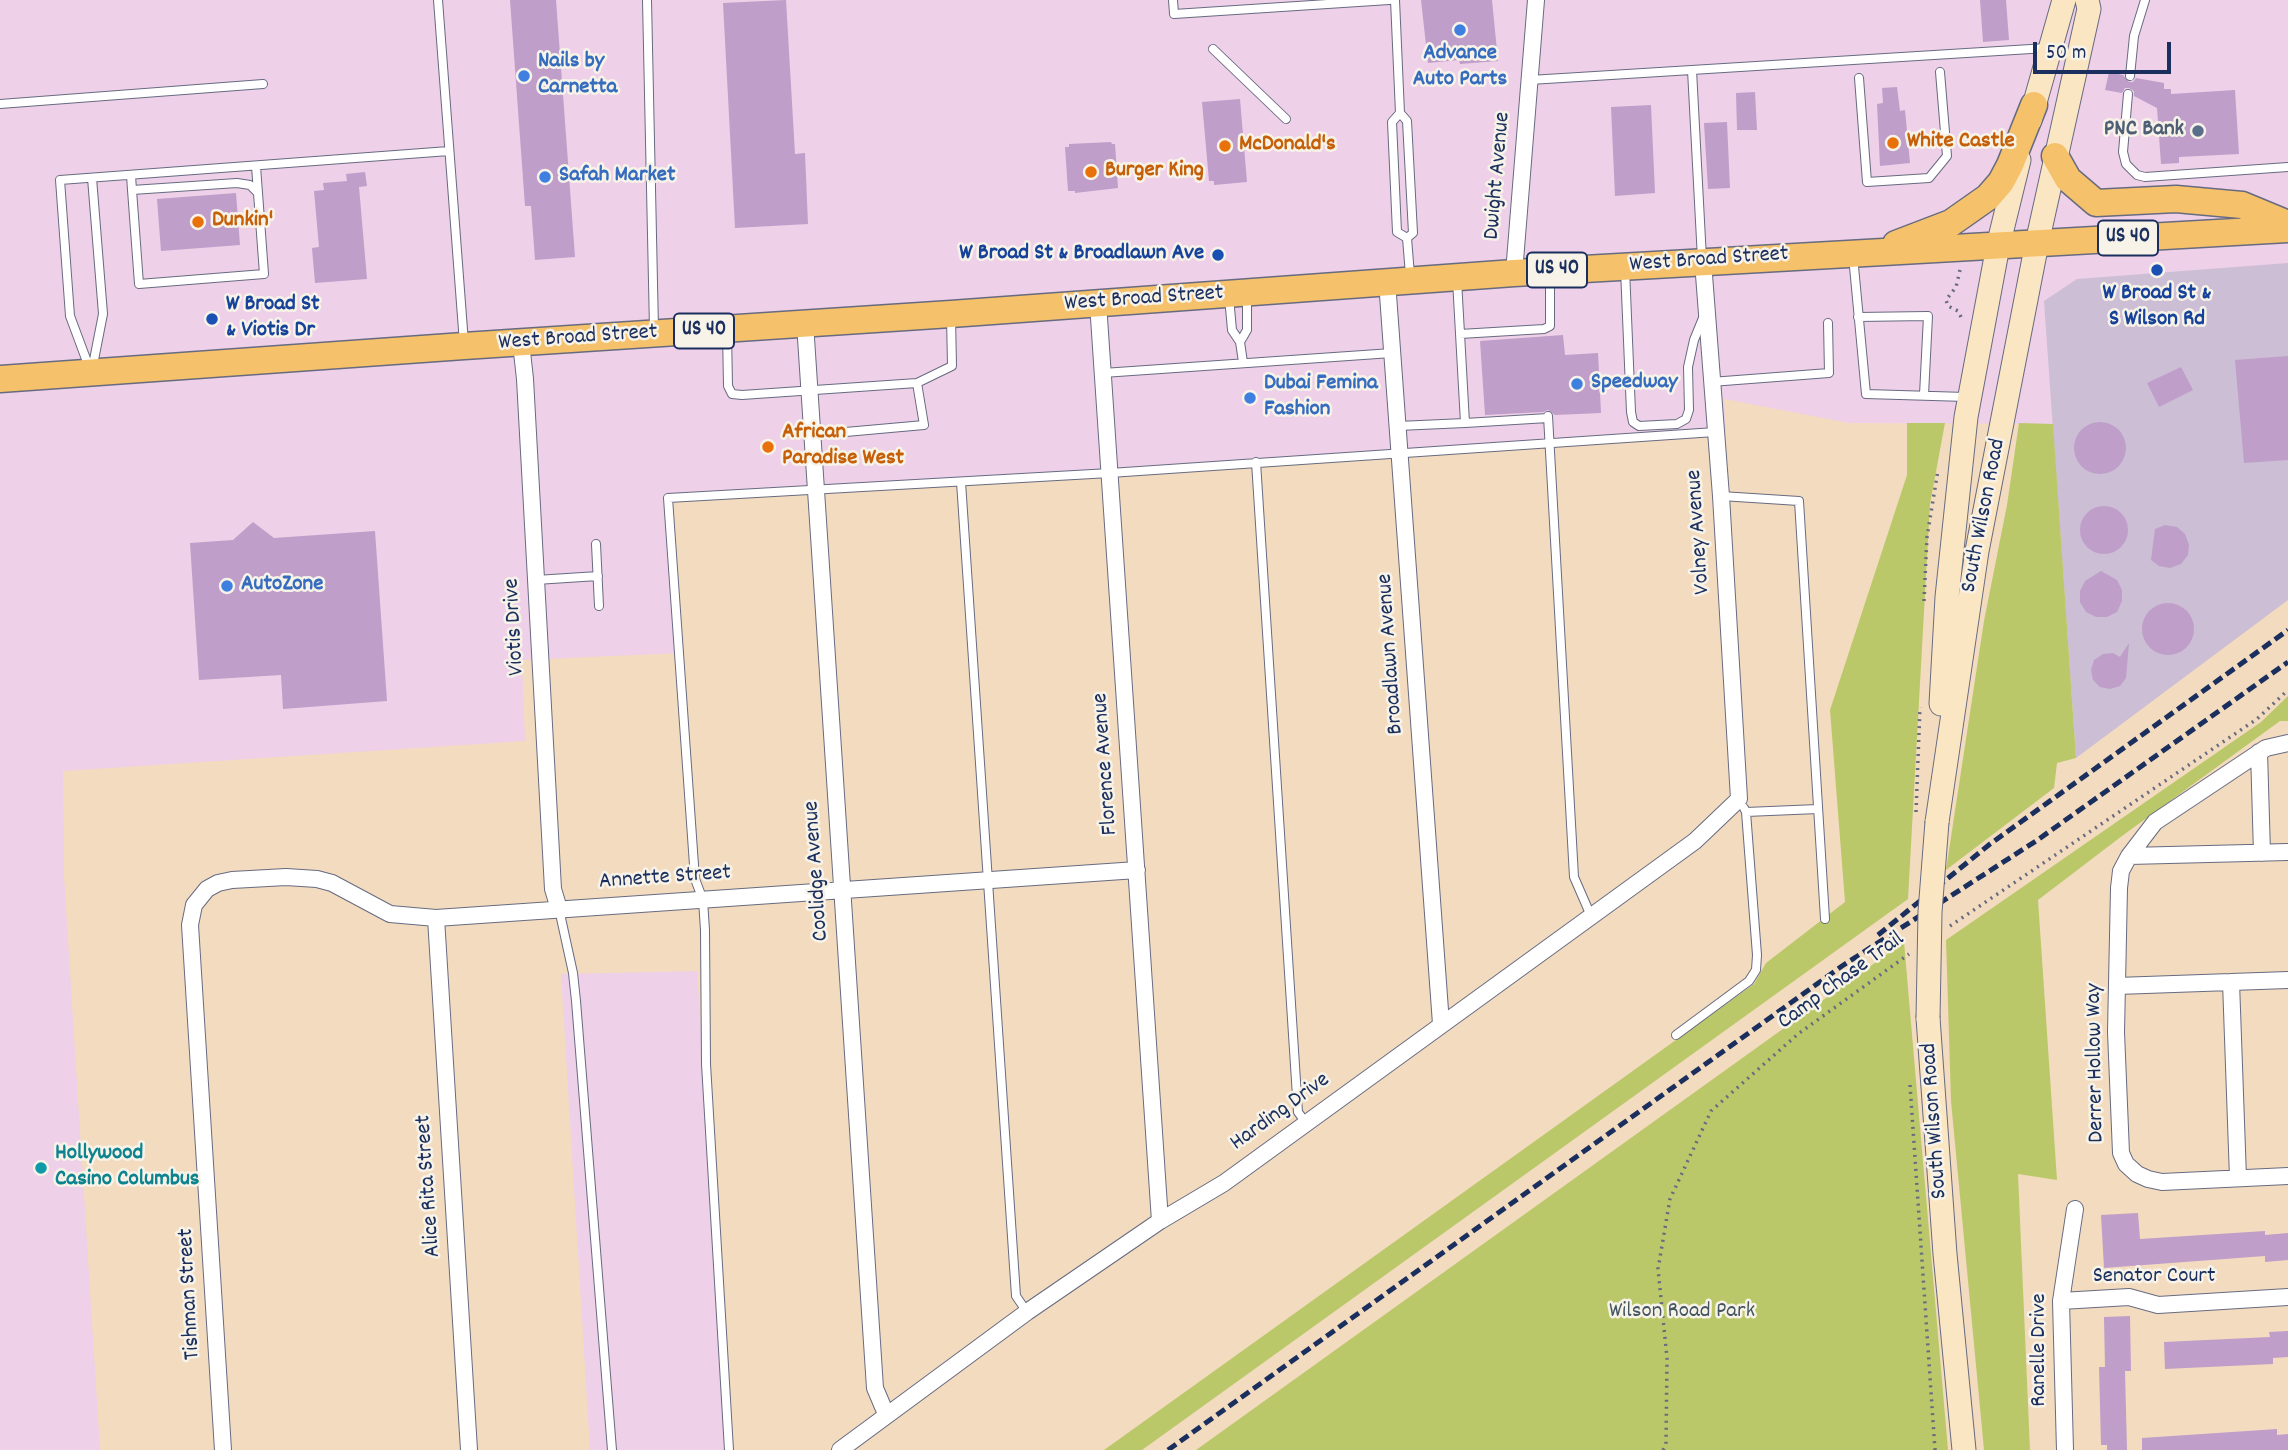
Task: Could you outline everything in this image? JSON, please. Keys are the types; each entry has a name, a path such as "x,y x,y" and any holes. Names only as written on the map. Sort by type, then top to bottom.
{"main road":[{"name":"South Wilson Road","path":"1940,791 1941,692 1947,597 1969,397 1998,246 2049,47 2064,0"},
{"name":"South Wilson Road","path":"1964,1450 1945,1254 1928,1018 1930,912 1937,821 1977,551 2037,243 2089,9 2087,0"},
{"path":"1863,253 1951,223 1989,197 2010,165 2034,105"},
{"path":"2055,156 2068,179 2096,203 2176,199 2242,205 2288,226"},
{"name":"West Broad Street","path":"0,379 951,314 1514,272 1998,246 2288,226"}],"street":[{"name":"Dwight Avenue","path":"1514,272 1536,0"},
{"name":"Volney Avenue","path":"1703,262 1743,805"},
{"name":"Broadlawn Avenue","path":"1399,281 1392,353 1441,1024"},
{"name":"Florence Avenue","path":"1098,303 1160,1221"},
{"name":"Coolidge Avenue","path":"805,323 875,1388 886,1414"},
{"name":"Viotis Drive","path":"521,343 553,890 559,909"},
{"name":"Derrer Hollow Way","path":"2288,743 2259,752 2155,822 2129,856 2121,871 2119,888 2117,1046 2122,1159 2137,1174 2162,1182 2288,1176"},
{"path":"2259,752 2262,853"},
{"name":"Harding Drive","path":"840,1450 1027,1312 1160,1221 1224,1183 1743,805"},
{"path":"2129,856 2288,852"},
{"name":"Annette Street","path":"207,890 218,883 232,880 286,877 317,879 332,883 390,914 436,918 1137,870"},
{"name":"Tishman Street","path":"207,890 194,905 190,925 223,1450"},
{"name":"Alice Rita Street","path":"436,918 469,1450"},
{"path":"2118,986 2288,980"},
{"path":"2231,982 2238,1178"},
{"name":"Ranelle Drive","path":"2065,1450 2061,1301 2076,1209"},
{"name":"Senator Court","path":"2061,1301 2129,1297 2158,1305 2288,1297"}],"lane":[{"path":"438,0 464,346"},
{"path":"647,0 654,334"},
{"path":"1173,0 1174,14 1389,0"},
{"path":"1395,0 1400,113 1407,121 1413,233 1408,238 1399,281"},
{"path":"2130,76 2134,36 2145,0"},
{"path":"1530,80 2049,47"},
{"path":"1213,49 1286,119"},
{"path":"1692,70 1703,262"},
{"path":"1859,78 1867,182 1892,181 1929,178 1947,156 1940,72"},
{"path":"0,104 264,84"},
{"path":"2128,94 2123,152 2126,164 2137,175 2145,177 2288,167"},
{"path":"1400,113 1392,122 1397,232 1408,238"},
{"path":"91,373 70,316 60,180 449,151"},
{"path":"131,175 139,284 264,274 256,166"},
{"path":"91,373 103,314 92,178"},
{"path":"132,190 237,183 250,186 258,194"},
{"path":"1863,253 1858,317 1866,394 1969,397"},
{"path":"1625,266 1633,422 1639,426 1677,424 1686,419 1689,410 1688,367 1693,340 1706,311"},
{"path":"1460,334 1544,333 1550,326 1551,318 1550,270"},
{"path":"1457,276 1465,423"},
{"path":"1238,293 1232,330 1240,342 1243,362"},
{"path":"1238,293 1247,330 1240,342"},
{"path":"727,329 728,386 732,394 810,391 918,383 952,366 951,314"},
{"path":"1858,317 1928,316 1924,396"},
{"path":"1711,382 1829,373 1828,323"},
{"path":"1103,373 1392,353"},
{"path":"812,435 924,425 918,383"},
{"path":"1398,426 1548,417 1574,877 1591,916"},
{"path":"729,1450 706,1064 705,930 703,900 695,879 668,498 1110,473 1715,432"},
{"path":"1256,462 1298,1112 1306,1123"},
{"path":"961,482 1016,1296 1027,1312"},
{"path":"1721,496 1799,501 1825,919"},
{"path":"596,544 599,606"},
{"path":"536,580 598,576"},
{"path":"1676,1035 1749,981 1756,970 1757,955 1743,805 1818,809"},
{"path":"559,909 573,972 576,1001 612,1450"}],"path":[{"path":"1950,926 2257,719 2288,690"},
{"name":"Camp Chase Trail","path":"1663,1450 1667,1445 1667,1358 1658,1269 1670,1199 1711,1111 1798,1034 1917,949"},
{"path":"1911,1093 1935,1450"}],"shaded area":[{"path":"0,0 2288,0 2288,263 2045,300 2053,424 1849,423 1724,399 1726,430 670,499 681,653 522,660 525,741 63,771 64,876 100,1450 0,1450"},
{"path":"2288,263 2288,600 2076,758 2044,301 2077,279"},
{"path":"697,971 730,1450 590,1450 561,974"}],"green space":[{"path":"1907,423 1945,423 1930,504 1908,899 1142,1450 1104,1450 1754,984 1766,963 1845,902 1830,710 1907,475"},
{"path":"2019,423 2053,424 2076,758 2057,763 2054,788 1946,870 1984,621 2007,505"},
{"path":"2288,696 2288,721 2280,721 2038,900 2057,1180 2018,1174 2030,1450 1984,1450 1951,1101 1946,940 2261,722"},
{"name":"Wilson Road Park","path":"1904,942 1948,1450 1196,1450"}],"building":[{"path":"510,0 556,0 575,257 535,260 531,206 525,206"},
{"path":"786,0 795,154 805,153 808,224 735,228 723,3"},
{"name":"Advance Auto Parts","path":"1421,0 1492,0 1498,61 1460,64 1459,60 1428,63"},
{"path":"1980,0 2006,0 2009,40 1983,42"},
{"name":"PNC Bank","path":"2109,72 2123,75 2129,82 2136,78 2164,83 2164,89 2171,89 2171,94 2235,90 2239,154 2179,157 2179,163 2161,164 2157,108 2134,96 2134,91 2129,88 2125,88 2122,93 2105,90"},
{"name":"White Castle","path":"1897,87 1900,111 1905,110 1910,163 1880,166 1877,104 1883,103 1882,88"},
{"path":"1755,92 1757,130 1737,130 1736,93"},
{"name":"McDonald's","path":"1240,99 1247,182 1214,185 1214,181 1209,181 1202,102"},
{"path":"1651,105 1655,193 1615,196 1611,107"},
{"path":"1727,122 1730,188 1708,189 1704,123"},
{"name":"Burger King","path":"1069,144 1115,144 1118,188 1075,193 1068,191 1065,147 1069,147"},
{"path":"365,172 367,186 359,187 367,279 315,283 312,248 319,247 314,191 324,190 323,183 347,181 346,174"},
{"name":"Dunkin'","path":"236,193 240,245 161,251 157,199"},
{"path":"1563,335 1565,355 1598,353 1601,413 1555,415 1548,410 1485,415 1480,341"},
{"path":"2288,356 2288,460 2244,463 2235,360"},
{"path":"2181,367 2193,390 2159,407 2147,383"},
{"path":"2100,422 2119,429 2126,448 2119,467 2100,474 2081,467 2074,448 2081,429"},
{"path":"2104,506 2121,513 2128,530 2121,547 2104,554 2087,547 2080,530 2087,513"},
{"path":"253,522 274,538 375,531 387,701 283,709 281,675 199,680 190,543 233,540"},
{"path":"2165,525 2177,527 2185,534 2189,545 2188,555 2181,564 2170,568 2159,566 2151,560 2155,529"},
{"path":"2101,571 2117,580 2122,590 2122,601 2117,612 2107,617 2096,617 2086,612 2080,602 2080,591 2085,581"},
{"path":"2168,603 2178,605 2186,611 2192,619 2192,639 2186,647 2178,653 2168,655 2158,653 2150,647 2144,639 2142,629 2144,619 2150,611 2158,605"},
{"path":"2129,643 2126,678 2120,686 2110,689 2100,687 2093,680 2091,670 2094,660 2103,654 2113,653 2120,657"},
{"path":"2138,1213 2140,1239 2265,1231 2265,1235 2288,1233 2288,1260 2265,1262 2265,1256 2104,1268 2101,1215"},
{"path":"2130,1316 2131,1371 2125,1371 2127,1450 2107,1450 2107,1445 2101,1445 2099,1367 2105,1367 2104,1317"},
{"path":"2288,1331 2288,1357 2273,1358 2273,1364 2165,1369 2164,1342 2270,1337 2269,1332"},
{"path":"2277,1429 2277,1435 2288,1434 2288,1450 2142,1450 2142,1438"}],"railway":[{"path":"1878,935 1990,844 2288,630"},
{"path":"1168,1450 1842,966 2036,841 2288,662"}],"place":[{"name":"Advance Auto Parts","path":"1460,30"},
{"name":"Nails by Carnetta","path":"524,76"},
{"name":"PNC Bank","path":"2198,131"},
{"name":"White Castle","path":"1893,143"},
{"name":"McDonald's","path":"1225,146"},
{"name":"Burger King","path":"1091,172"},
{"name":"Safah Market","path":"545,177"},
{"name":"Dunkin'","path":"198,222"},
{"name":"W Broad St & Broadlawn Ave","path":"1218,255"},
{"name":"W Broad St & S Wilson Rd","path":"2157,270"},
{"name":"W Broad St & Viotis Dr","path":"212,319"},
{"name":"Speedway","path":"1577,384"},
{"name":"Dubai Femina Fashion","path":"1250,398"},
{"name":"African Paradise West","path":"768,447"},
{"name":"AutoZone","path":"227,586"},
{"name":"Hollywood Casino Columbus","path":"41,1168"}]}
